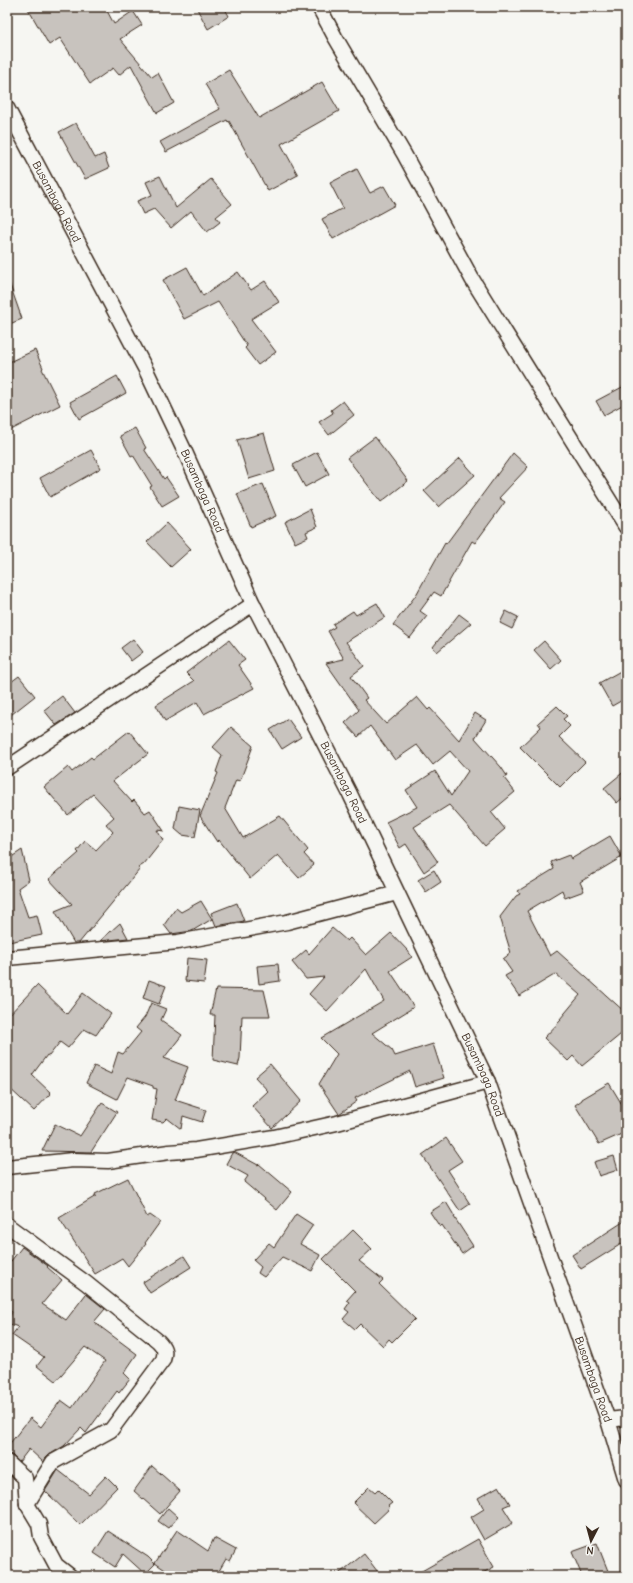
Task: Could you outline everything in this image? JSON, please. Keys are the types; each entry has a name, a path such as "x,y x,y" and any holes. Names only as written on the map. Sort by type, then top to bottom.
{"street":[{"path":"319,7 404,154 472,280 626,527"},
{"name":"Busambaga Road","path":"7,108 146,370 185,452 253,604 350,794 488,1082 608,1420 626,1480"},
{"path":"7,768 253,604"},
{"path":"7,958 178,942 287,922 397,893"},
{"path":"7,1168 73,1160 108,1160 196,1150 274,1137 337,1123 488,1082"},
{"path":"7,1225 86,1283 158,1341 164,1347 165,1352 163,1360 111,1430 53,1462 27,1504"},
{"path":"608,1420 626,1418"},
{"path":"7,1462 25,1478 27,1504 39,1524 41,1538 56,1565 70,1576"}],"building":[{"path":"27,7 105,7 114,24 133,11 142,25 120,39 152,77 158,73 174,103 157,113 131,65 119,75 113,68 90,84 60,38 49,45"},
{"path":"196,7 224,7 229,16 208,29"},
{"path":"229,70 259,118 322,82 339,111 281,144 298,175 268,191 229,121 228,122 227,120 166,152 160,142 220,109 205,84"},
{"path":"76,123 95,158 104,154 109,168 85,179 59,132"},
{"path":"357,169 370,193 384,186 395,205 333,239 322,219 343,208 330,183"},
{"path":"160,176 176,208 211,179 232,204 216,217 220,222 207,232 191,211 171,228 154,209 143,214 137,201 152,195 146,182"},
{"path":"187,267 203,296 238,272 251,290 265,281 279,302 251,319 276,352 258,365 245,348 247,346 218,302 184,319 163,280"},
{"path":"7,282 9,282 22,319 7,325"},
{"path":"35,350 43,368 42,369 60,405 7,432 7,363"},
{"path":"117,376 126,393 79,419 70,402"},
{"path":"626,385 626,403 604,415 596,401"},
{"path":"343,401 354,415 329,435 319,422 333,413 331,410"},
{"path":"135,428 146,448 144,449 164,479 166,477 179,496 162,506 150,487 152,486 133,455 131,456 120,436"},
{"path":"264,433 275,471 249,479 237,440"},
{"path":"375,437 408,481 381,502 347,458"},
{"path":"91,450 101,468 50,497 40,478"},
{"path":"317,452 329,474 305,487 293,465"},
{"path":"513,453 528,467 499,498 505,502 475,543 472,541 441,596 434,592 420,611 427,616 410,638 393,625 416,595 445,543 446,544"},
{"path":"460,458 475,475 439,507 424,491"},
{"path":"263,484 276,516 251,527 237,494"},
{"path":"310,509 317,527 306,532 308,537 295,543 285,522"},
{"path":"167,523 191,549 171,567 147,542"},
{"path":"377,603 385,617 346,642 364,666 351,676 367,698 364,700 386,724 417,697 428,710 430,708 459,740 475,713 486,720 475,738 501,767 507,776 504,778 515,792 491,812 505,829 485,846 449,805 414,827 438,862 424,872 406,844 400,848 386,822 417,807 406,790 435,771 451,796 468,771 450,751 433,765 417,745 395,760 370,726 358,737 345,723 359,710 326,663 344,659 328,631 335,627 333,624 353,611 356,615"},
{"path":"506,611 518,617 512,629 500,623"},
{"path":"459,614 471,623 437,652 433,647"},
{"path":"133,639 143,652 131,661 121,648"},
{"path":"229,640 245,660 238,665 254,688 204,714 197,702 165,721 156,705 194,681 186,673"},
{"path":"544,641 561,660 551,669 534,650"},
{"path":"626,668 626,698 612,706 599,683"},
{"path":"19,676 35,696 7,718 7,685"},
{"path":"62,696 75,713 56,725 44,710"},
{"path":"557,706 567,716 563,719 570,726 559,737 585,762 560,787 520,747 541,727 538,723"},
{"path":"288,719 301,737 282,749 270,730"},
{"path":"231,727 253,746 240,781 236,780 225,808 243,838 280,816 308,850 304,854 314,865 299,878 278,855 250,879 219,840 217,842 200,816 218,773 216,772 222,755 213,747"},
{"path":"129,731 148,754 113,781 132,802 134,800 145,813 150,810 164,831 157,830 163,840 144,864 138,868 140,869 79,943 74,943 55,911 72,904 49,879 79,853 77,851 85,841 96,850 113,832 106,824 114,817 93,794 68,815 44,787 68,767 72,772 91,757 93,759"},
{"path":"626,770 626,795 617,803 604,788"},
{"path":"179,806 200,810 195,837 182,835 175,829"},
{"path":"610,836 622,857 580,882 584,891 565,898 562,890 527,911 550,956 557,951 626,1013 626,1030 582,1066 573,1056 568,1061 544,1038 561,1020 560,1019 580,995 556,974 519,996 505,976 512,972 503,959 511,953 500,917 516,896 520,894 518,891 554,869 551,862 569,855 571,859"},
{"path":"22,850 29,880 18,888 28,917 37,915 42,935 9,942 7,932 7,860"},
{"path":"434,870 441,882 426,892 418,880"},
{"path":"201,901 212,919 192,931 171,934 164,925 176,908 181,912"},
{"path":"237,903 244,921 216,926 211,913"},
{"path":"120,923 128,938 100,941"},
{"path":"332,928 347,941 350,938 366,955 391,933 408,951 412,957 390,971 414,1007 372,1033 392,1050 395,1056 433,1044 444,1078 415,1087 410,1071 355,1098 357,1101 339,1114 319,1084 337,1054 321,1038 384,1001 366,969 327,1011 309,994 324,977 306,979 292,962 306,950 309,954"},
{"path":"187,958 207,960 204,983 185,981"},
{"path":"278,964 280,981 259,984 257,966"},
{"path":"149,980 166,986 159,1004 143,998"},
{"path":"37,985 67,1014 83,993 111,1014 96,1035 84,1029 68,1048 60,1042 49,1056 47,1055 32,1075 51,1093 34,1111 7,1086 7,1017"},
{"path":"216,989 264,990 270,1016 242,1016 240,1058 238,1066 213,1060 215,1015 210,1015"},
{"path":"151,1003 166,1009 161,1020 182,1035 164,1058 188,1067 175,1100 206,1110 202,1122 183,1116 181,1129 167,1118 163,1122 152,1120 157,1089 153,1088 153,1086 128,1077 117,1099 86,1083 94,1066 111,1074 118,1052 123,1054 141,1032 136,1028 145,1017"},
{"path":"270,1064 301,1101 272,1128 252,1106 268,1091 255,1077"},
{"path":"609,1083 626,1111 626,1132 599,1144 575,1105 582,1099"},
{"path":"102,1103 117,1112 91,1152 42,1151 55,1124 80,1136"},
{"path":"446,1138 462,1161 448,1170 470,1204 460,1211 422,1155"},
{"path":"234,1152 258,1165 259,1164 292,1192 277,1210 244,1182 248,1176 226,1164"},
{"path":"614,1156 618,1170 599,1176 594,1162"},
{"path":"128,1178 147,1217 150,1215 160,1222 145,1243 146,1244 128,1266 122,1258 95,1274 59,1218 96,1196 95,1194"},
{"path":"446,1202 473,1246 462,1254 442,1225 440,1227 430,1212"},
{"path":"296,1214 313,1225 300,1244 320,1255 312,1271 282,1257 264,1277 258,1273 261,1267 253,1260 269,1243 274,1247"},
{"path":"626,1220 626,1241 581,1269 572,1255"},
{"path":"353,1230 372,1249 359,1261 383,1280 379,1284 415,1319 392,1342 389,1339 383,1346 360,1324 355,1329 343,1319 349,1312 345,1309 350,1302 347,1300 355,1291 323,1259"},
{"path":"22,1247 48,1266 47,1267 62,1280 42,1304 66,1320 86,1294 105,1309 94,1322 137,1354 124,1373 130,1379 119,1393 117,1391 86,1433 81,1428 64,1446 49,1455 43,1462 29,1449 19,1462 12,1455 7,1454 7,1447 30,1418 41,1427 61,1400 72,1408 105,1361 85,1347 56,1381 37,1366 44,1357 12,1335 18,1327 7,1323 12,1312 7,1308 7,1266"},
{"path":"184,1256 191,1267 150,1293 143,1282"},
{"path":"152,1466 180,1491 160,1514 134,1491"},
{"path":"58,1470 89,1494 106,1476 117,1487 80,1525 45,1491"},
{"path":"499,1486 510,1504 503,1507 513,1523 484,1540 471,1517 484,1509 478,1498"},
{"path":"369,1487 375,1492 378,1489 392,1503 388,1506 390,1508 374,1523 353,1503"},
{"path":"168,1508 178,1517 168,1528 158,1521"},
{"path":"177,1530 208,1551 214,1538 236,1550 230,1561 226,1559 216,1576 174,1576 155,1563"},
{"path":"108,1531 148,1557 155,1564 145,1574 123,1554 115,1567 94,1553"},
{"path":"478,1539 494,1567 477,1576 413,1576"},
{"path":"597,1543 610,1576 582,1576 572,1552"},
{"path":"364,1554 381,1576 336,1576"}]}
